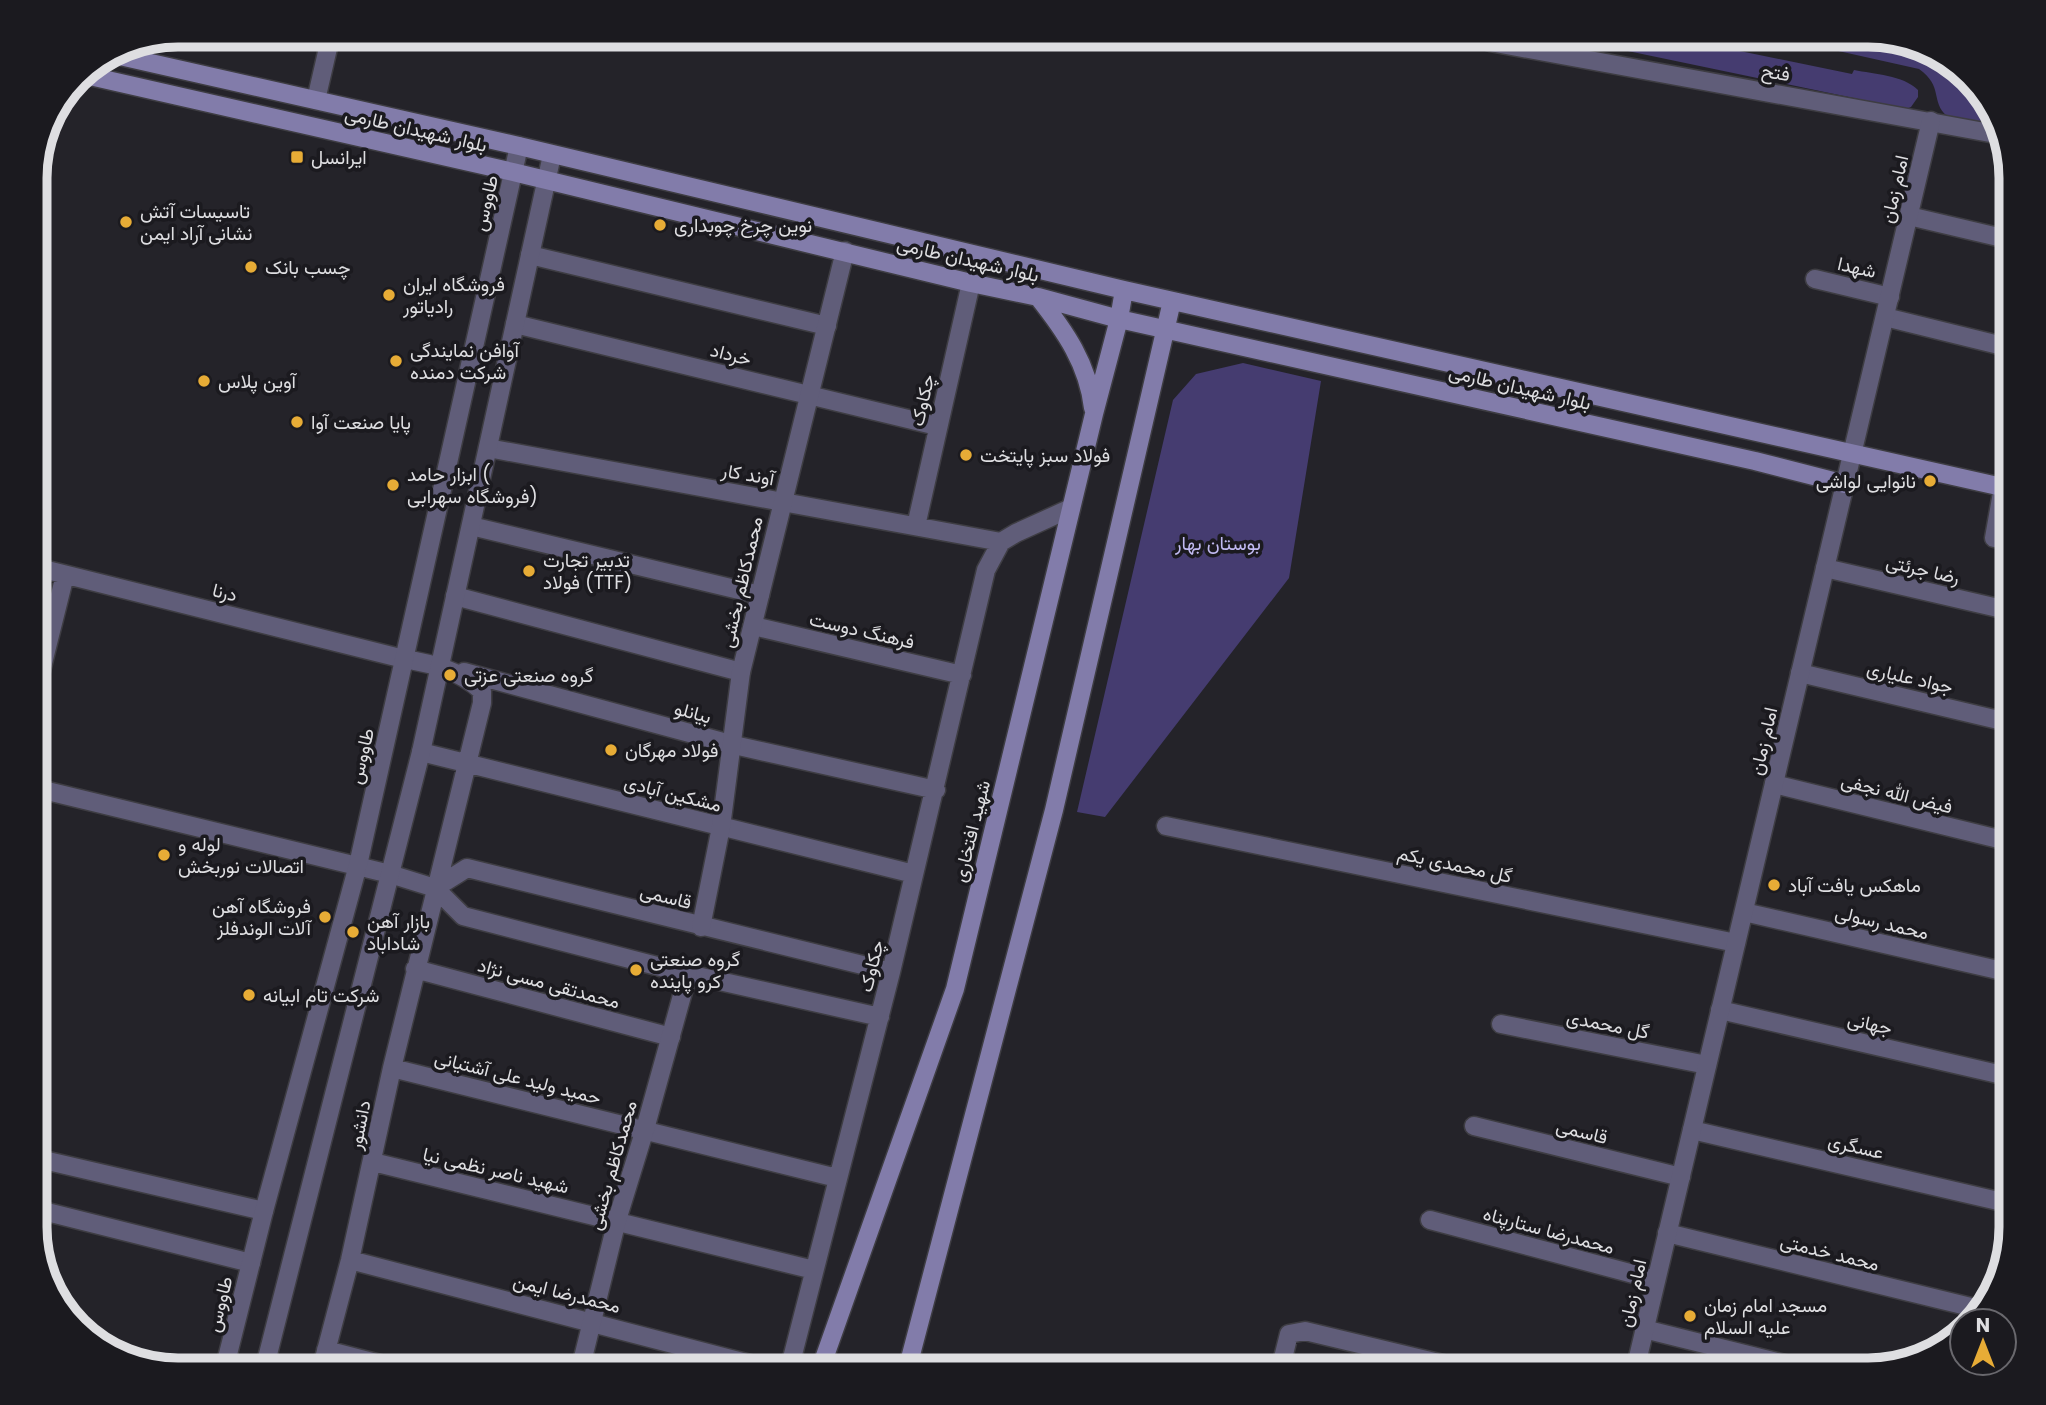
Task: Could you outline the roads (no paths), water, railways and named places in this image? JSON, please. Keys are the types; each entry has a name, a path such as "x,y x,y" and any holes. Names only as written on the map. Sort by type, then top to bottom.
{"main road":[{"name":"بلوار شهیدان طارمی","path":"128,58 519,146 1172,301 1999,486"},
{"name":"بلوار شهیدان طارمی","path":"95,77 513,172 1038,297 1119,319 1755,461 1845,484"},
{"name":"شهید افتخاری","path":"824,1358 955,989 1124,290"},
{"path":"1038,297 1067,334 1080,360 1091,388 1094,414"},
{"path":"910,1358 1054,810 1172,301"}],"street":[{"path":"316,100 328,47"},
{"name":"فتح","path":"1518,47 1991,133"},
{"name":"امام زمان","path":"1638,1358 1931,121"},
{"name":"طاووس","path":"228,1358 264,1212 358,865 519,146"},
{"path":"267,1358 421,752 552,155"},
{"path":"1909,216 1999,237"},
{"name":"محمدکاظم بخشی","path":"701,927 734,745 741,672 845,251"},
{"path":"530,255 827,326"},
{"name":"شهدا","path":"1815,279 1890,297"},
{"name":"چکاوک","path":"916,527 971,283"},
{"path":"1885,317 1999,345"},
{"name":"خرداد","path":"515,324 937,426"},
{"name":"آوند کار","path":"488,448 1001,542"},
{"path":"1001,542 1071,508"},
{"path":"1994,538 1999,519"},
{"path":"471,526 760,596"},
{"name":"چکاوک","path":"792,1358 936,790 986,570 1001,542"},
{"name":"رضا جرئتی","path":"1825,568 1999,608"},
{"name":"درنا","path":"48,570 404,659 441,665"},
{"path":"48,643 65,575"},
{"path":"456,596 741,672"},
{"name":"فرهنگ دوست","path":"752,626 962,675"},
{"name":"بیانلو","path":"441,665 734,745 936,790"},
{"name":"دانشور","path":"325,1358 373,1162 415,969 482,703 482,691 471,681 441,665"},
{"name":"جواد علیاری","path":"1800,673 1999,720"},
{"name":"مشکین آبادی","path":"421,752 915,874"},
{"name":"فیض الله نجفی","path":"1774,784 1999,839"},
{"path":"48,791 390,874 435,888 463,916 688,974 880,1017"},
{"name":"گل محمدی یکم","path":"1166,826 1736,943"},
{"name":"قاسمی","path":"435,888 467,868 891,972"},
{"name":"محمد رسولی","path":"1744,912 1999,970"},
{"name":"محمدتقی مسی نژاد","path":"415,969 671,1037"},
{"name":"محمدکاظم بخشی","path":"583,1358 617,1220 688,974"},
{"name":"جهانی","path":"1720,1010 1999,1074"},
{"name":"گل محمدی","path":"1502,1024 1707,1065"},
{"name":"حمید ولید علی آشتیانی","path":"392,1068 837,1178"},
{"name":"قاسمی","path":"1474,1126 1681,1177"},
{"name":"عسگری","path":"1692,1130 1999,1201"},
{"path":"48,1161 264,1212"},
{"name":"شهید ناصر نظمی نیا","path":"373,1162 814,1270"},
{"path":"48,1212 251,1263"},
{"name":"محمدرضا ستارپناه","path":"1430,1220 1656,1280"},
{"name":"محمد خدمتی","path":"1667,1234 1971,1307"},
{"name":"محمدرضا ایمن","path":"350,1260 729,1358"},
{"path":"1644,1329 1761,1358"},
{"path":"1283,1358 1289,1334 1305,1331 1418,1358"},
{"path":"327,1350 357,1358"}],"place":[{"name":"ایرانسل","path":"297,157"},
{"name":"تاسیسات آتش نشانی آراد ایمن","path":"126,222"},
{"name":"نوین چرخ چوبداری","path":"660,225"},
{"name":"چسب بانک","path":"251,267"},
{"name":"فروشگاه ایران رادیاتور","path":"389,295"},
{"name":"آوافن نمایندگی شرکت دمنده","path":"396,361"},
{"name":"آوین پلاس","path":"204,381"},
{"name":"پایا صنعت آوا","path":"297,422"},
{"name":"فولاد سبز پایتخت","path":"966,455"},
{"name":"نانوایی لواشی","path":"1930,481"},
{"name":"ابزار حامد ( فروشگاه سهرابی)","path":"393,485"},
{"name":"تدبیر تجارت فولاد (TTF)","path":"529,571"},
{"name":"گروه صنعتی عزتی","path":"450,675"},
{"name":"فولاد مهرگان","path":"611,750"},
{"name":"لوله و اتصالات نوربخش","path":"164,855"},
{"name":"ماهکس یافت آباد","path":"1774,885"},
{"name":"فروشگاه آهن آلات الوندفلز","path":"325,917"},
{"name":"بازار آهن شاداباد","path":"353,932"},
{"name":"گروه صنعتی کرو پاینده","path":"636,970"},
{"name":"شرکت تام ابیانه","path":"249,995"},
{"name":"مسجد امام زمان علیه السلام","path":"1690,1316"}],"park label":[{"name":"بوستان بهار","path":"1218,543"}]}
